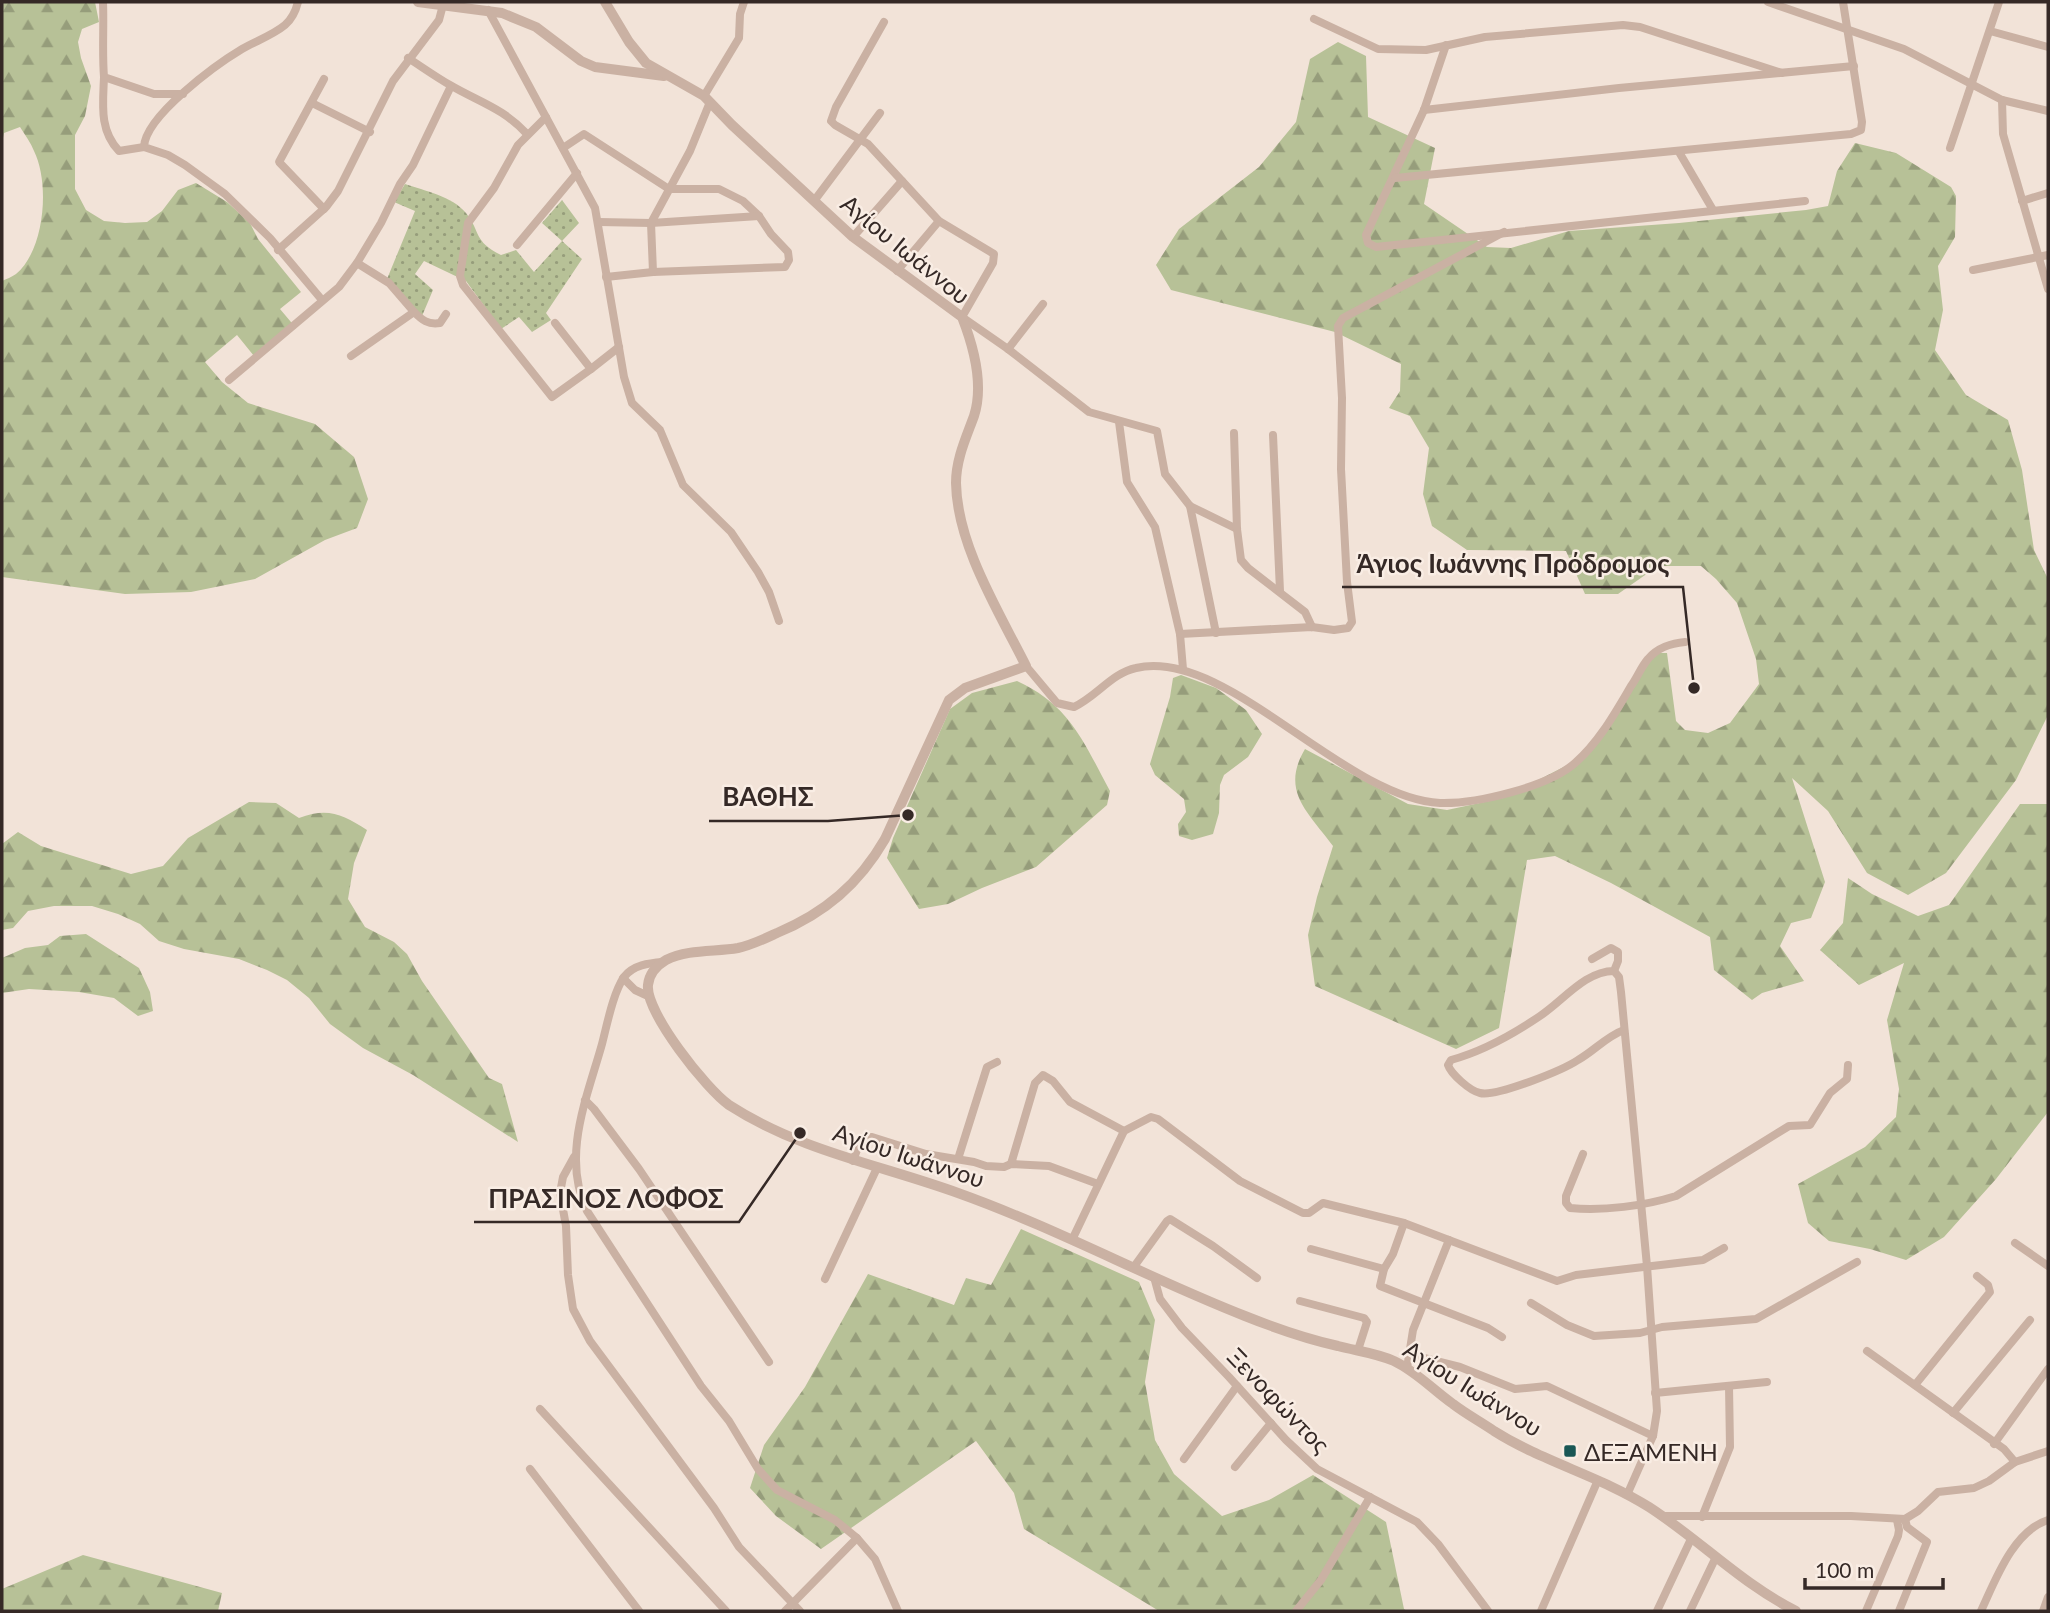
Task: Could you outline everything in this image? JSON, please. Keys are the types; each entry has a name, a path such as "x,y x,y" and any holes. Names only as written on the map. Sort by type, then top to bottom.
{"street":[{"path":"103,2 105,30 101,111 111,144 119,151 144,147 168,155 208,180 240,208 322,300"},
{"path":"144,147 144,141 153,126 183,94 225,60 284,27 298,2"},
{"name":"Αγίου Ιωάννου","path":"418,2 488,10 520,19 536,27 581,61 595,67 668,77 707,99 853,237 962,317 975,363 977,393 956,479 961,521 990,594 1026,666"},
{"path":"605,2 639,55 646,63 668,77"},
{"path":"653,272 651,223 690,151 707,99 738,38 740,13 744,2"},
{"path":"1768,2 1904,49 2002,100 2048,111"},
{"path":"1395,178 1851,134 1861,130 1862,122 1843,2"},
{"path":"1950,148 1999,2"},
{"path":"278,250 324,209 338,191 370,132 393,81 439,20 443,5"},
{"path":"488,10 595,208 619,347 632,403 660,430 683,485 725,525 758,572 769,592 779,621"},
{"path":"1314,19 1378,49 1426,50 1485,37 1623,25 1640,27 1782,73"},
{"path":"884,22 831,117 835,125 868,144 939,221 994,254 995,258 962,317 1089,412 1119,422 1151,427 1157,431 1165,474 1190,506 1237,529"},
{"path":"1990,31 2048,47"},
{"path":"1446,46 1424,110 1395,178 1366,235 1368,243 1376,247 1805,201"},
{"path":"408,58 451,86 497,108 527,134"},
{"path":"1424,110 1854,66"},
{"path":"104,77 154,94 183,94"},
{"path":"324,79 279,162 324,209"},
{"path":"229,380 339,287 381,223 400,184 413,165 451,86"},
{"path":"2002,100 2001,126 2022,201 2044,256 2048,289"},
{"path":"312,103 370,132"},
{"path":"814,201 880,113"},
{"path":"546,117 527,134 468,223 461,282 552,397 619,347"},
{"path":"563,148 584,134 669,189 719,189 729,192 760,216 771,234 788,252 789,260 785,267 653,272 606,278"},
{"path":"1679,152 1713,211"},
{"path":"517,245 577,173"},
{"path":"853,237 902,181"},
{"path":"2022,201 2048,193"},
{"path":"599,222 651,223 760,216"},
{"path":"897,271 939,221"},
{"path":"1180,634 1312,627 1348,628 1352,622 1347,582 1341,469 1342,398 1338,326 1343,318 1504,232"},
{"path":"1973,270 2044,256"},
{"path":"357,262 389,283 423,321 440,323 446,314"},
{"path":"1008,349 1043,304"},
{"path":"351,355 414,312"},
{"path":"555,323 591,369"},
{"path":"1119,422 1127,482 1155,527 1180,634 1183,669"},
{"path":"1234,433 1237,529 1241,560 1305,611 1312,627"},
{"path":"1273,435 1280,591"},
{"path":"1190,506 1216,633"},
{"path":"898,1611 875,1559 857,1538 835,1520 777,1490 758,1469 729,1421 701,1385 586,1211 580,1198 575,1154 584,1100 611,1010 624,978 638,967 685,954 748,946 792,927 840,897 873,860 885,839 949,700 965,688 1026,666 1057,703 1074,707 1116,677 1135,668 1155,666 1183,669 1222,686 1310,743 1380,783 1416,800 1443,803 1527,789 1574,764 1606,728 1648,658 1672,643 1685,642"},
{"path":"1591,959 1615,948 1618,952 1615,971"},
{"path":"624,978 635,990 648,996 651,974 663,962"},
{"path":"1615,971 1595,975 1513,1034 1483,1050 1451,1060 1448,1065 1450,1070 1474,1090 1490,1093 1521,1085 1577,1061 1624,1030"},
{"path":"1615,971 1619,976 1647,1266 1657,1411 1653,1436 1627,1494"},
{"name":"Αγίου Ιωάννου","path":"648,996 660,1020 683,1054 716,1095 729,1105 761,1122 853,1161 954,1191 1008,1212 1255,1320 1302,1337 1374,1353 1407,1368 1451,1403 1500,1435 1627,1494 1790,1610"},
{"path":"958,1159 986,1067 997,1062"},
{"path":"1583,1154 1566,1196 1566,1203 1570,1208 1657,1202 1676,1196 1789,1126 1810,1125 1830,1093 1847,1079 1848,1065"},
{"path":"1011,1164 1035,1083 1043,1075 1053,1081 1070,1102 1124,1131"},
{"path":"584,1100 646,1178 769,1362"},
{"path":"1072,1240 1124,1131 1150,1116 1240,1181 1303,1213 1310,1213 1323,1203 1404,1223 1557,1281 1576,1275 1703,1261 1724,1248"},
{"path":"853,1161 861,1139 866,1136 926,1154 996,1167 1011,1164 1049,1166 1098,1184"},
{"path":"575,1154 563,1177 560,1193 566,1226 568,1275 573,1309 590,1341 714,1508 739,1547 800,1611"},
{"path":"825,1279 877,1168"},
{"path":"1133,1268 1170,1219 1257,1278"},
{"path":"1404,1223 1393,1254 1384,1269 1380,1286 1488,1328 1502,1337"},
{"path":"1407,1368 1410,1341 1450,1240"},
{"path":"2015,1243 2048,1266"},
{"path":"1311,1249 1384,1269"},
{"path":"1531,1303 1567,1325 1594,1336 1640,1334 1662,1327 1756,1319 1857,1262"},
{"path":"1915,1385 1990,1292 1987,1285 1976,1276"},
{"name":"Ξενοφώντος","path":"1154,1277 1160,1299 1177,1322 1271,1423 1317,1469 1403,1513 1427,1531 1488,1611"},
{"path":"1300,1301 1364,1318 1367,1328 1358,1350"},
{"path":"1953,1413 2030,1320"},
{"path":"1867,1351 2004,1449 2015,1462"},
{"path":"1408,1354 1461,1367 1515,1389 1547,1386 1653,1436"},
{"path":"1994,1444 2048,1369"},
{"path":"1655,1393 1767,1382"},
{"path":"1184,1459 1237,1385"},
{"path":"1702,1517 1730,1447 1729,1385"},
{"path":"540,1409 726,1611"},
{"path":"1235,1467 1271,1423"},
{"path":"1661,1516 1901,1519 1918,1511 1938,1492 1974,1488 1989,1481 2015,1462 2048,1451"},
{"path":"530,1469 639,1611"},
{"path":"1541,1611 1598,1480"},
{"path":"1296,1611 1321,1580 1370,1497"},
{"path":"1866,1611 1898,1536 1901,1519"},
{"path":"1899,1611 1927,1542 1912,1532 1901,1519"},
{"path":"1981,1611 2007,1555 2035,1526 2048,1520"},
{"path":"785,1611 857,1538"},
{"path":"1657,1611 1691,1539"},
{"path":"1690,1611 1715,1559"},
{"path":"2043,1611 2048,1597"}],"green space":[{"path":"2,2 95,2 99,22 82,29 78,42 91,86 85,116 75,135 75,189 86,210 104,221 147,222 162,211 178,190 196,183 227,202 250,223 258,239 301,292 280,309 296,328 254,356 237,335 205,362 222,382 248,403 315,424 354,457 368,499 357,528 325,540 255,579 191,592 125,594 2,577 2,281 16,274 33,249 39,233 43,198 39,164 20,127 4,133 2,143"},
{"path":"1338,42 1366,56 1368,117 1435,148 1424,204 1487,247 1511,248 1569,231 1679,223 1828,206 1837,171 1855,143 1896,153 1951,187 1956,196 1955,237 1938,266 1943,310 1935,350 1966,395 2008,420 2022,470 2034,550 2048,579 2048,715 2016,780 1946,873 1908,895 1867,873 1828,811 1792,778 1825,882 1811,918 1791,923 1780,946 1804,981 1762,993 1752,1000 1714,970 1710,937 1555,856 1527,860 1499,1028 1456,1049 1315,986 1308,935 1333,846 1307,811 1296,789 1295,777 1305,749 1408,804 1447,810 1503,798 1587,755 1655,653 1667,653 1676,721 1685,730 1708,733 1730,723 1759,684 1756,659 1737,603 1701,566 1658,566 1618,594 1585,594 1566,551 1467,550 1432,526 1423,494 1429,448 1410,416 1389,408 1400,391 1401,364 1335,332 1171,290 1156,265 1179,229 1259,167 1296,122 1310,59"},
{"path":"405,184 453,202 466,213 486,245 501,255 516,250 534,272 562,241 582,259 546,313 551,320 532,332 519,317 501,329 466,281 424,261 415,274 433,290 422,316 387,279 415,211 394,202"},
{"path":"562,200 579,223 562,241 542,223"},
{"path":"1181,675 1216,688 1246,710 1262,734 1248,757 1224,775 1213,834 1192,840 1179,836 1178,824 1186,812 1184,799 1155,775 1150,764 1173,678"},
{"path":"1017,681 1050,702 1074,727 1110,791 1107,805 1036,867 948,904 919,909 887,858 893,838 950,709 972,693"},
{"path":"249,802 276,803 299,818 318,813 335,814 367,830 354,863 348,899 365,927 394,942 407,954 422,981 489,1078 502,1084 518,1142 413,1075 363,1048 330,1024 309,998 287,980 267,970 239,959 184,949 159,941 140,924 92,906 54,906 28,911 13,928 2,930 2,844 18,832 41,846 131,874 163,866 188,838"},
{"path":"2020,804 2048,804 2048,1112 1996,1179 1944,1237 1906,1260 1829,1241 1808,1223 1798,1184 1865,1147 1896,1117 1899,1089 1887,1020 1904,963 1859,985 1820,950 1843,923 1848,878 1872,894 1918,916 1949,905"},
{"path":"86,934 139,968 150,992 153,1011 138,1016 114,998 79,992 29,989 2,993 2,958 25,948 48,945 60,936"},
{"path":"1021,1229 1139,1282 1155,1320 1145,1382 1155,1440 1174,1474 1222,1516 1269,1500 1313,1475 1386,1522 1404,1609 1407,1611 1159,1611 1024,1529 1014,1493 976,1441 821,1549 776,1516 750,1488 764,1445 805,1387 868,1274 954,1305 966,1278 991,1285"},
{"path":"83,1555 222,1593 218,1611 2,1611 2,1589"}],"place":[{"name":"Άγιος Ιωάννης Πρόδρομος","path":"1694,688"},
{"name":"ΒΑΘΗΣ","path":"908,815"},
{"name":"ΠΡΑΣΙΝΟΣ ΛΟΦΟΣ","path":"800,1133"},
{"name":"ΔΕΞΑΜΕΝΗ","path":"1570,1451"}]}
